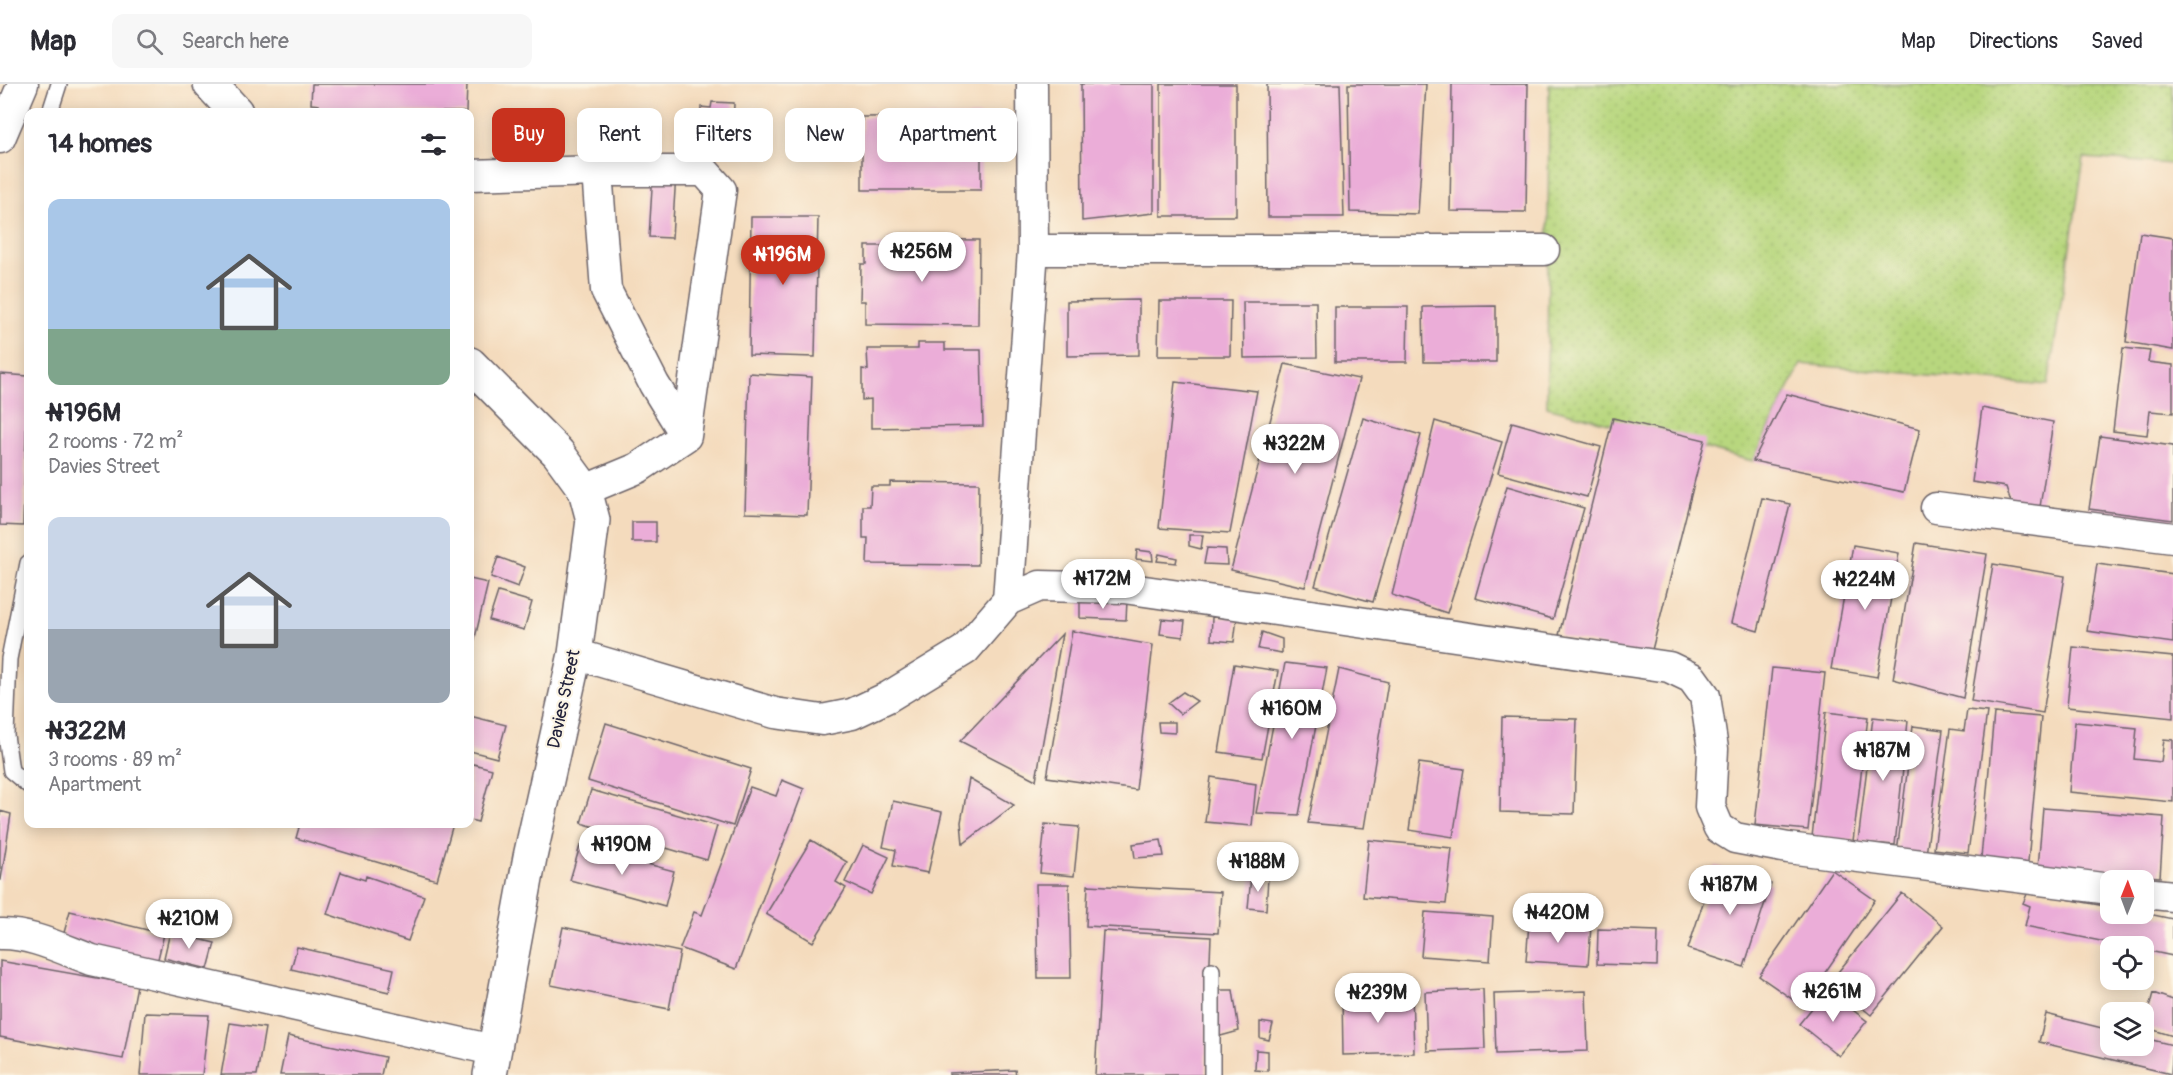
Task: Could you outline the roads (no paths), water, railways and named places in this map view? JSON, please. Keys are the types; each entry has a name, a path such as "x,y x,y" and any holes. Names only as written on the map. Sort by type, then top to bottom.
{"street":[{"path":"0,138 23,84"},
{"path":"210,84 232,108"},
{"path":"1008,600 1033,250 1032,84"},
{"path":"597,171 606,290 654,384 686,436"},
{"path":"474,175 597,171 704,171 721,190 686,436 638,468 585,490"},
{"path":"1033,250 1544,250"},
{"name":"Davies Street","path":"474,368 558,453 585,490 593,520 575,654 530,857 491,1063"},
{"path":"1936,508 2173,538"},
{"path":"575,654 775,713 822,720 852,714 888,697 965,650 1008,600 1040,586 1124,588 1669,667 1692,678 1705,696 1713,749 1710,807 1719,828 1735,838 1788,848 2100,888"},
{"path":"2154,894 2173,896"},
{"path":"0,934 9,934 47,944 92,960 491,1063"}],"lane":[{"path":"51,108 59,84"},
{"path":"24,583 9,659 6,735 11,771 24,782"},
{"path":"1212,970 1212,1075"}]}
